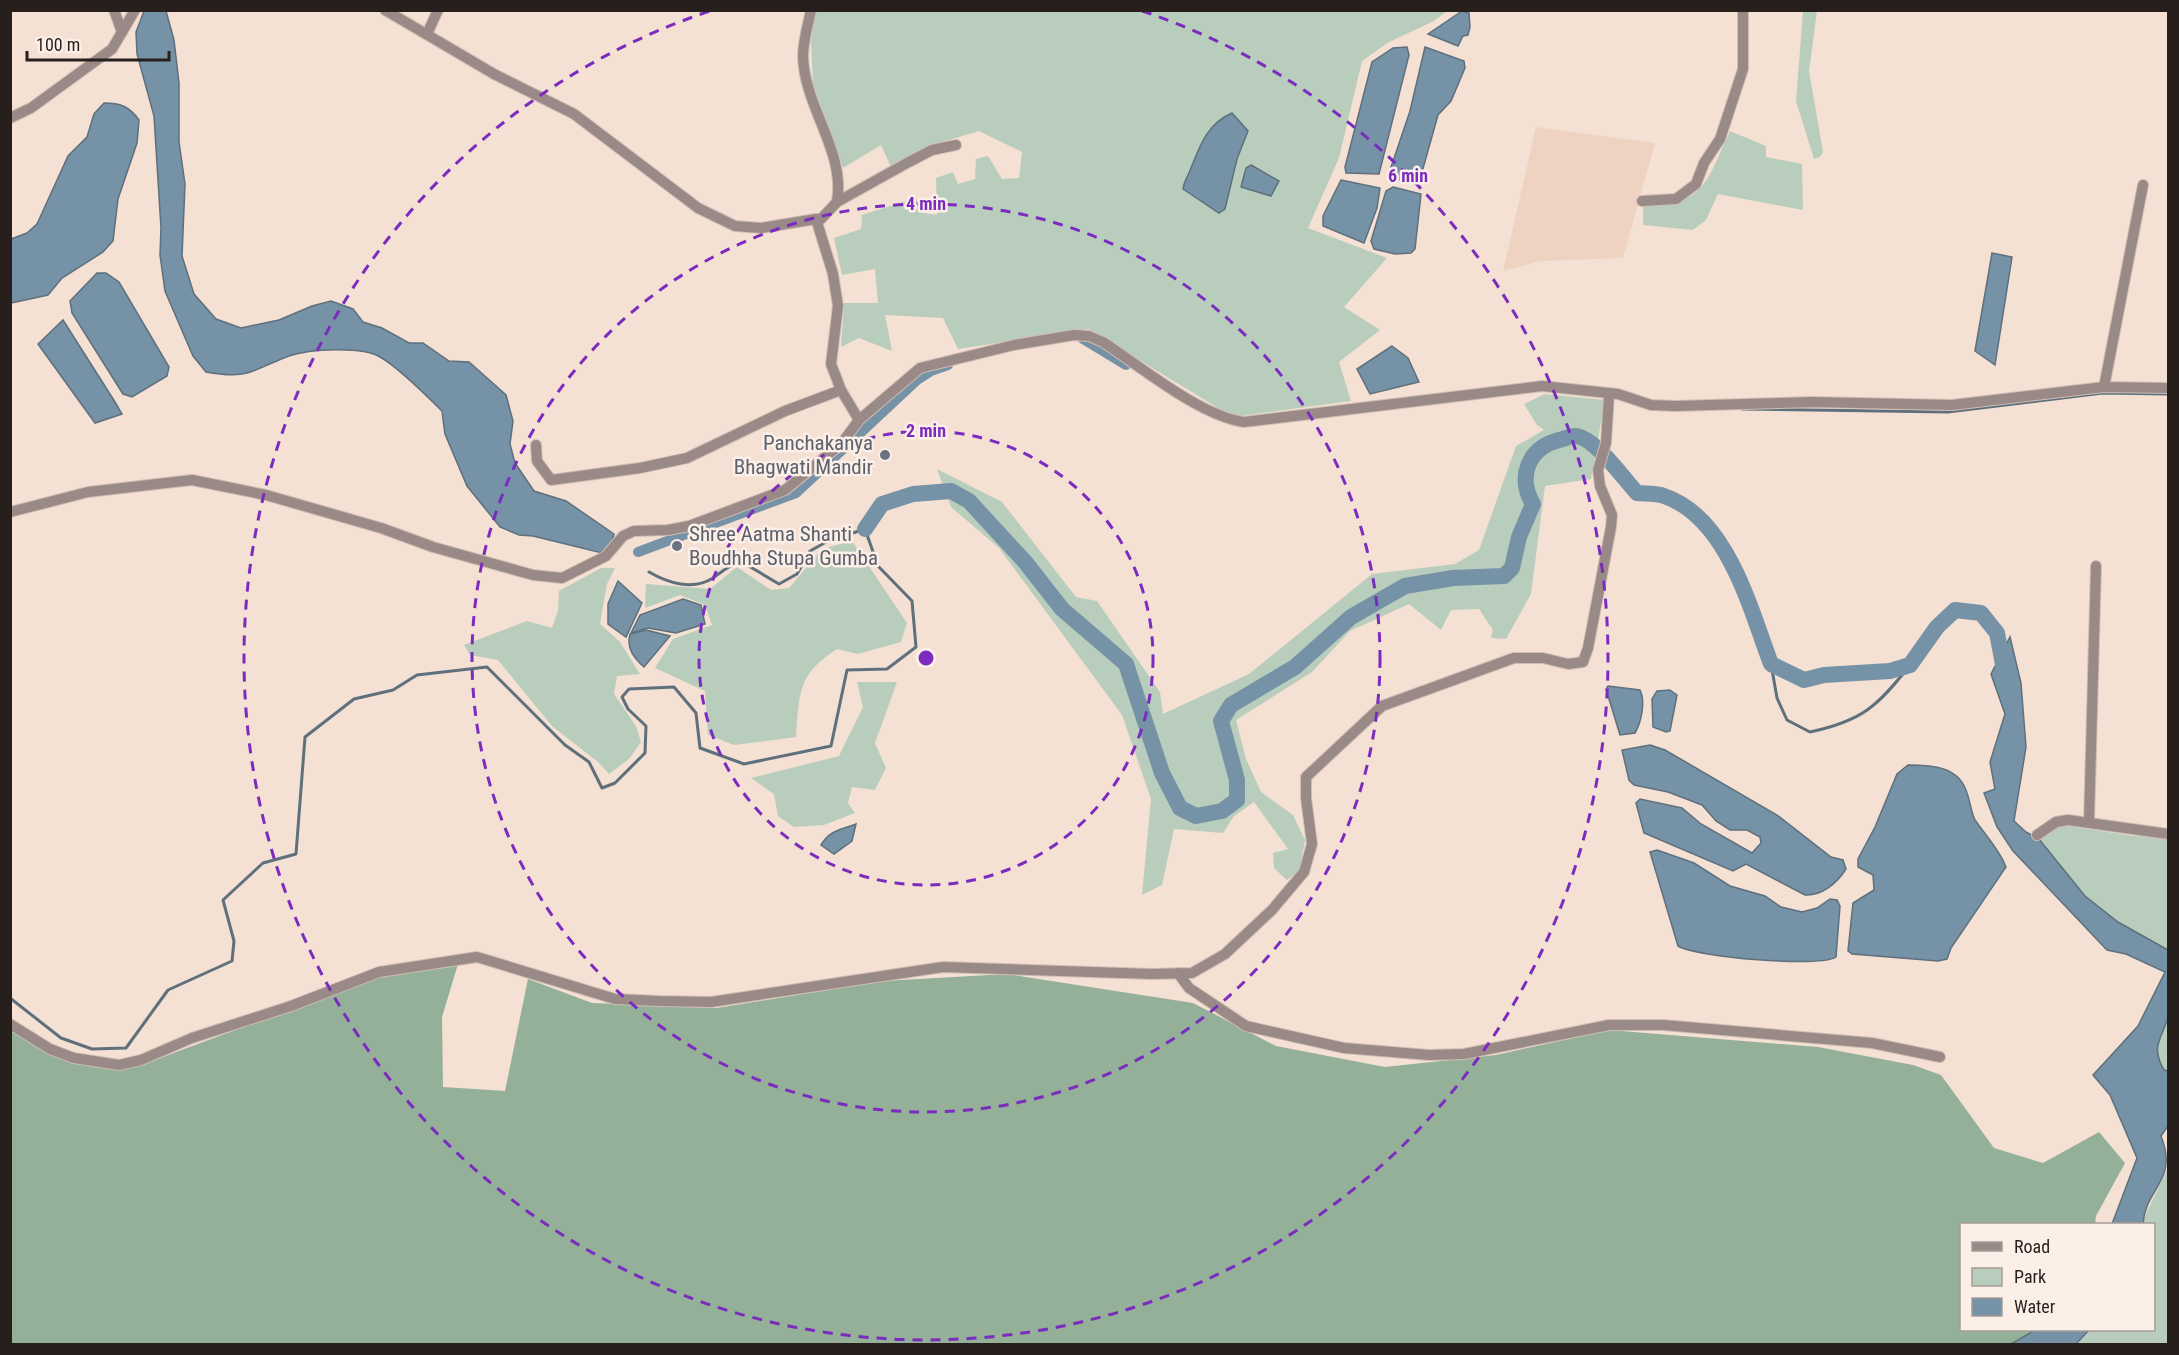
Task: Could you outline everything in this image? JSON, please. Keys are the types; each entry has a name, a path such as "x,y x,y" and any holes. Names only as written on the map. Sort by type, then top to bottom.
{"street":[{"path":"114,10 122,32"},
{"path":"10,118 31,108 112,49 135,10"},
{"path":"385,10 494,74 574,114 698,208 735,226 761,228 821,219 837,202 932,150 956,145"},
{"path":"427,34 438,10"},
{"path":"811,10 803,56 808,83 841,182 837,202"},
{"path":"1642,201 1676,199 1696,184 1704,163 1720,139 1743,69 1743,10"},
{"path":"2104,387 2143,185"},
{"path":"816,219 833,274 838,306 831,364 841,390 859,420"},
{"path":"10,512 88,492 192,480 266,495 533,575 562,578 606,556 623,536 634,531 668,530 688,526 785,490 842,443 859,420 920,368 1014,345 1074,335 1089,336 1103,342 1203,407 1227,420 1244,422 1542,386 1584,389 1609,395 1618,394 1651,405 1812,402 1952,405 2104,387 2169,388"},
{"path":"536,445 537,461 551,480 640,468 687,458 785,411 841,390"},
{"path":"10,1024 50,1049 74,1058 119,1065 141,1060 192,1038 291,1006 379,972 477,957 615,999 659,1001 711,1002 943,967 1192,973 1225,954 1272,910 1304,872 1312,844 1306,777 1382,706 1515,658 1543,658 1568,664 1582,662 1588,648 1612,515 1600,486 1600,462 1606,443 1609,395"},
{"path":"2089,822 2096,566"},
{"path":"2037,835 2056,822 2068,820 2169,834"},
{"path":"1178,973 1189,988 1246,1026 1344,1048 1429,1055 1464,1054 1609,1025 1663,1025 1872,1043 1940,1057"}],"shaded area":[{"path":"1536,127 1655,143 1623,258 1541,261 1503,271"}],"green space":[{"path":"816,11 1447,11 1434,21 1389,42 1362,61 1339,158 1308,228 1387,258 1344,307 1380,330 1339,362 1351,401 1233,417 1088,329 958,349 943,318 885,315 892,351 859,338 841,347 844,303 878,303 875,269 842,275 834,238 861,229 862,215 916,198 923,213 937,215 936,178 953,172 958,184 975,179 976,159 988,156 1002,179 1019,178 1022,152 979,131 923,148 891,167 881,145 843,168 813,84 811,41"},
{"path":"1803,11 1817,11 1809,71 1823,152 1820,157 1814,159 1796,101"},
{"path":"1730,131 1766,146 1766,157 1802,164 1803,210 1718,194 1706,220 1693,230 1643,225 1643,205 1680,201 1701,187 1709,177"},
{"path":"1545,394 1605,400 1591,479 1545,486 1531,594 1506,639 1491,638 1493,630 1479,609 1451,610 1441,630 1409,604 1350,631 1312,672 1236,720 1246,759 1261,792 1293,815 1305,840 1299,871 1287,880 1274,868 1273,853 1288,849 1254,802 1234,816 1223,833 1174,829 1162,885 1142,895 1151,799 1122,715 999,548 951,507 937,469 1002,502 1076,597 1097,601 1160,692 1163,714 1249,674 1372,574 1455,564 1479,550 1516,446 1544,430 1537,425 1524,404"},
{"path":"852,541 907,623 901,642 858,654 837,649 814,667 800,696 796,737 734,745 708,735 705,691 655,668 673,639 712,625 705,605 680,595 645,608 646,584 710,589 737,567 771,590 789,588 822,549"},
{"path":"601,568 615,568 607,584 600,624 620,642 640,674 617,676 614,694 636,726 641,742 629,759 609,774 598,762 552,726 498,660 470,655 464,645 527,621 552,628 558,611 559,591"},
{"path":"857,682 897,682 875,743 886,768 875,790 852,787 848,803 855,813 824,825 794,827 778,816 774,794 751,778 839,756 863,707"},
{"path":"2061,825 2134,836 2168,837 2168,950 2118,922 2085,896 2039,839 2054,827"},
{"path":"458,964 442,1017 443,1087 505,1091 528,979 592,1003 717,1008 883,981 1007,974 1193,1003 1276,1046 1385,1067 1496,1055 1609,1030 1818,1047 1913,1065 1941,1075 1994,1148 2043,1163 2099,1132 2125,1163 2096,1216 2095,1223 1960,1223 1960,1331 2033,1331 2011,1344 11,1344 10,1030 58,1057 144,1064 380,976"},
{"path":"2168,1016 2168,1071 2164,1070 2160,1063 2158,1043"},
{"path":"2168,1168 2168,1344 2076,1344 2088,1331 2155,1331 2155,1223 2143,1223"}],"water":[{"path":"144,11 166,11 174,40 179,83 179,142 185,184 182,256 194,294 216,319 241,328 279,320 312,306 331,301 353,309 363,322 382,328 409,343 423,343 449,361 469,362 506,395 513,421 510,444 515,463 534,491 566,501 614,534 612,542 602,553 533,536 519,535 500,527 467,486 445,434 442,411 404,375 380,357 361,351 322,350 289,356 241,374 206,372 193,356 165,291 160,255 161,228 154,116 137,54 136,32"},
{"path":"1462,11 1469,13 1470,27 1468,35 1463,36 1458,46 1428,34"},
{"path":"1407,47 1409,55 1379,174 1346,173 1345,167 1372,62 1393,48"},
{"path":"1425,47 1464,61 1465,68 1451,101 1438,115 1422,172 1423,181 1407,178 1393,181 1388,176 1410,111"},
{"path":"104,103 124,106 132,111 139,120 137,143 118,199 113,241 103,252 62,278 48,295 11,303 11,239 27,233 37,224 68,156 87,137 94,114"},
{"path":"1232,113 1248,131 1237,159 1225,209 1219,213 1183,189 1206,136 1217,123"},
{"path":"1251,165 1279,181 1271,196 1241,187 1246,168"},
{"path":"1341,180 1380,188 1377,208 1364,243 1323,226 1323,216"},
{"path":"1393,187 1421,194 1415,249 1411,253 1395,254 1374,249 1371,241 1386,191"},
{"path":"1992,253 2012,257 1995,365 1975,351"},
{"path":"97,273 106,273 119,282 169,367 167,376 132,397 123,394 72,313 70,301"},
{"path":"63,320 122,414 95,423 38,344"},
{"path":"1392,346 1408,358 1419,382 1370,394 1357,369"},
{"path":"618,581 642,603 626,637 608,624 608,604"},
{"path":"683,599 701,605 705,624 676,633 648,628 631,633 640,615"},
{"path":"646,630 670,636 644,667 632,652 629,639 630,634"},
{"path":"2010,637 2021,683 2026,747 2014,821 2026,832 2039,839 2085,896 2118,922 2168,950 2169,1010 2166,1025 2158,1043 2160,1062 2164,1070 2168,1071 2168,1126 2161,1136 2166,1164 2160,1183 2149,1201 2143,1223 2112,1223 2137,1158 2110,1095 2093,1075 2138,1026 2165,972 2126,954 2107,950 2013,851 1997,827 1984,793 1995,789 1990,762 2005,714 1991,674"},
{"path":"1608,686 1640,690 1643,700 1642,712 1635,733 1620,735 1606,689"},
{"path":"1670,690 1677,695 1670,731 1666,732 1653,727 1652,699 1657,691"},
{"path":"1650,745 1665,750 1777,815 1831,857 1843,860 1846,869 1829,888 1805,895 1746,864 1733,871 1644,833 1636,803 1640,799 1682,808 1701,824 1752,853 1761,843 1760,837 1747,830 1730,830 1716,821 1702,805 1668,792 1634,785 1629,780 1622,750"},
{"path":"1908,765 1944,769 1958,777 1967,793 1975,820 1996,848 2006,867 1951,948 1947,959 1938,961 1852,954 1848,951 1853,903 1874,890 1873,875 1858,867 1858,859 1875,827 1897,774"},
{"path":"856,824 852,841 834,854 821,845 832,833"},
{"path":"1657,850 1694,863 1730,886 1765,896 1781,907 1802,912 1817,908 1830,899 1837,900 1840,906 1836,957 1807,961 1758,960 1708,954 1678,946 1650,852"},
{"path":"2033,1331 2088,1331 2076,1344 2011,1344"}],"waterway":[{"path":"1083,339 1126,365"},
{"path":"638,552 796,493 917,380 931,371 948,365"},
{"path":"1742,409 1948,412 2103,393 2168,394"},
{"path":"865,529 882,504 913,494 951,491 969,501 1026,563 1062,609 1126,664 1162,773 1180,808 1196,816 1222,811 1237,800 1237,780 1221,721 1231,705 1295,667 1351,617 1405,586 1453,578 1504,576 1512,568 1519,537 1533,504 1526,484 1528,465 1533,457 1548,444 1573,436 1593,444 1637,493 1664,496 1686,507 1704,523 1720,544 1745,592 1771,664 1804,680 1824,675 1890,671 1910,665 1937,627 1955,610 1981,613 1997,633 2005,675"},
{"path":"10,998 61,1038 92,1049 126,1048 168,990 232,961 234,941 223,900 263,863 296,854 305,737 354,699 393,690 417,675 487,667 565,745 589,762 602,788 615,783 645,753 646,726 628,709 622,697 629,689 674,687 696,713 700,748 744,764 831,746 847,670 887,669 916,647 912,601 878,566 865,529 828,541 810,551 797,574 779,584 742,562 705,582 689,585 672,582 649,572"},
{"path":"1771,664 1777,698 1787,720 1810,732 1843,723 1868,710 1910,665"}],"place":[{"name":"Panchakanya Bhagwati Mandir","path":"885,455"},
{"name":"Shree Aatma Shanti Boudhha Stupa Gumba","path":"677,546"}]}
